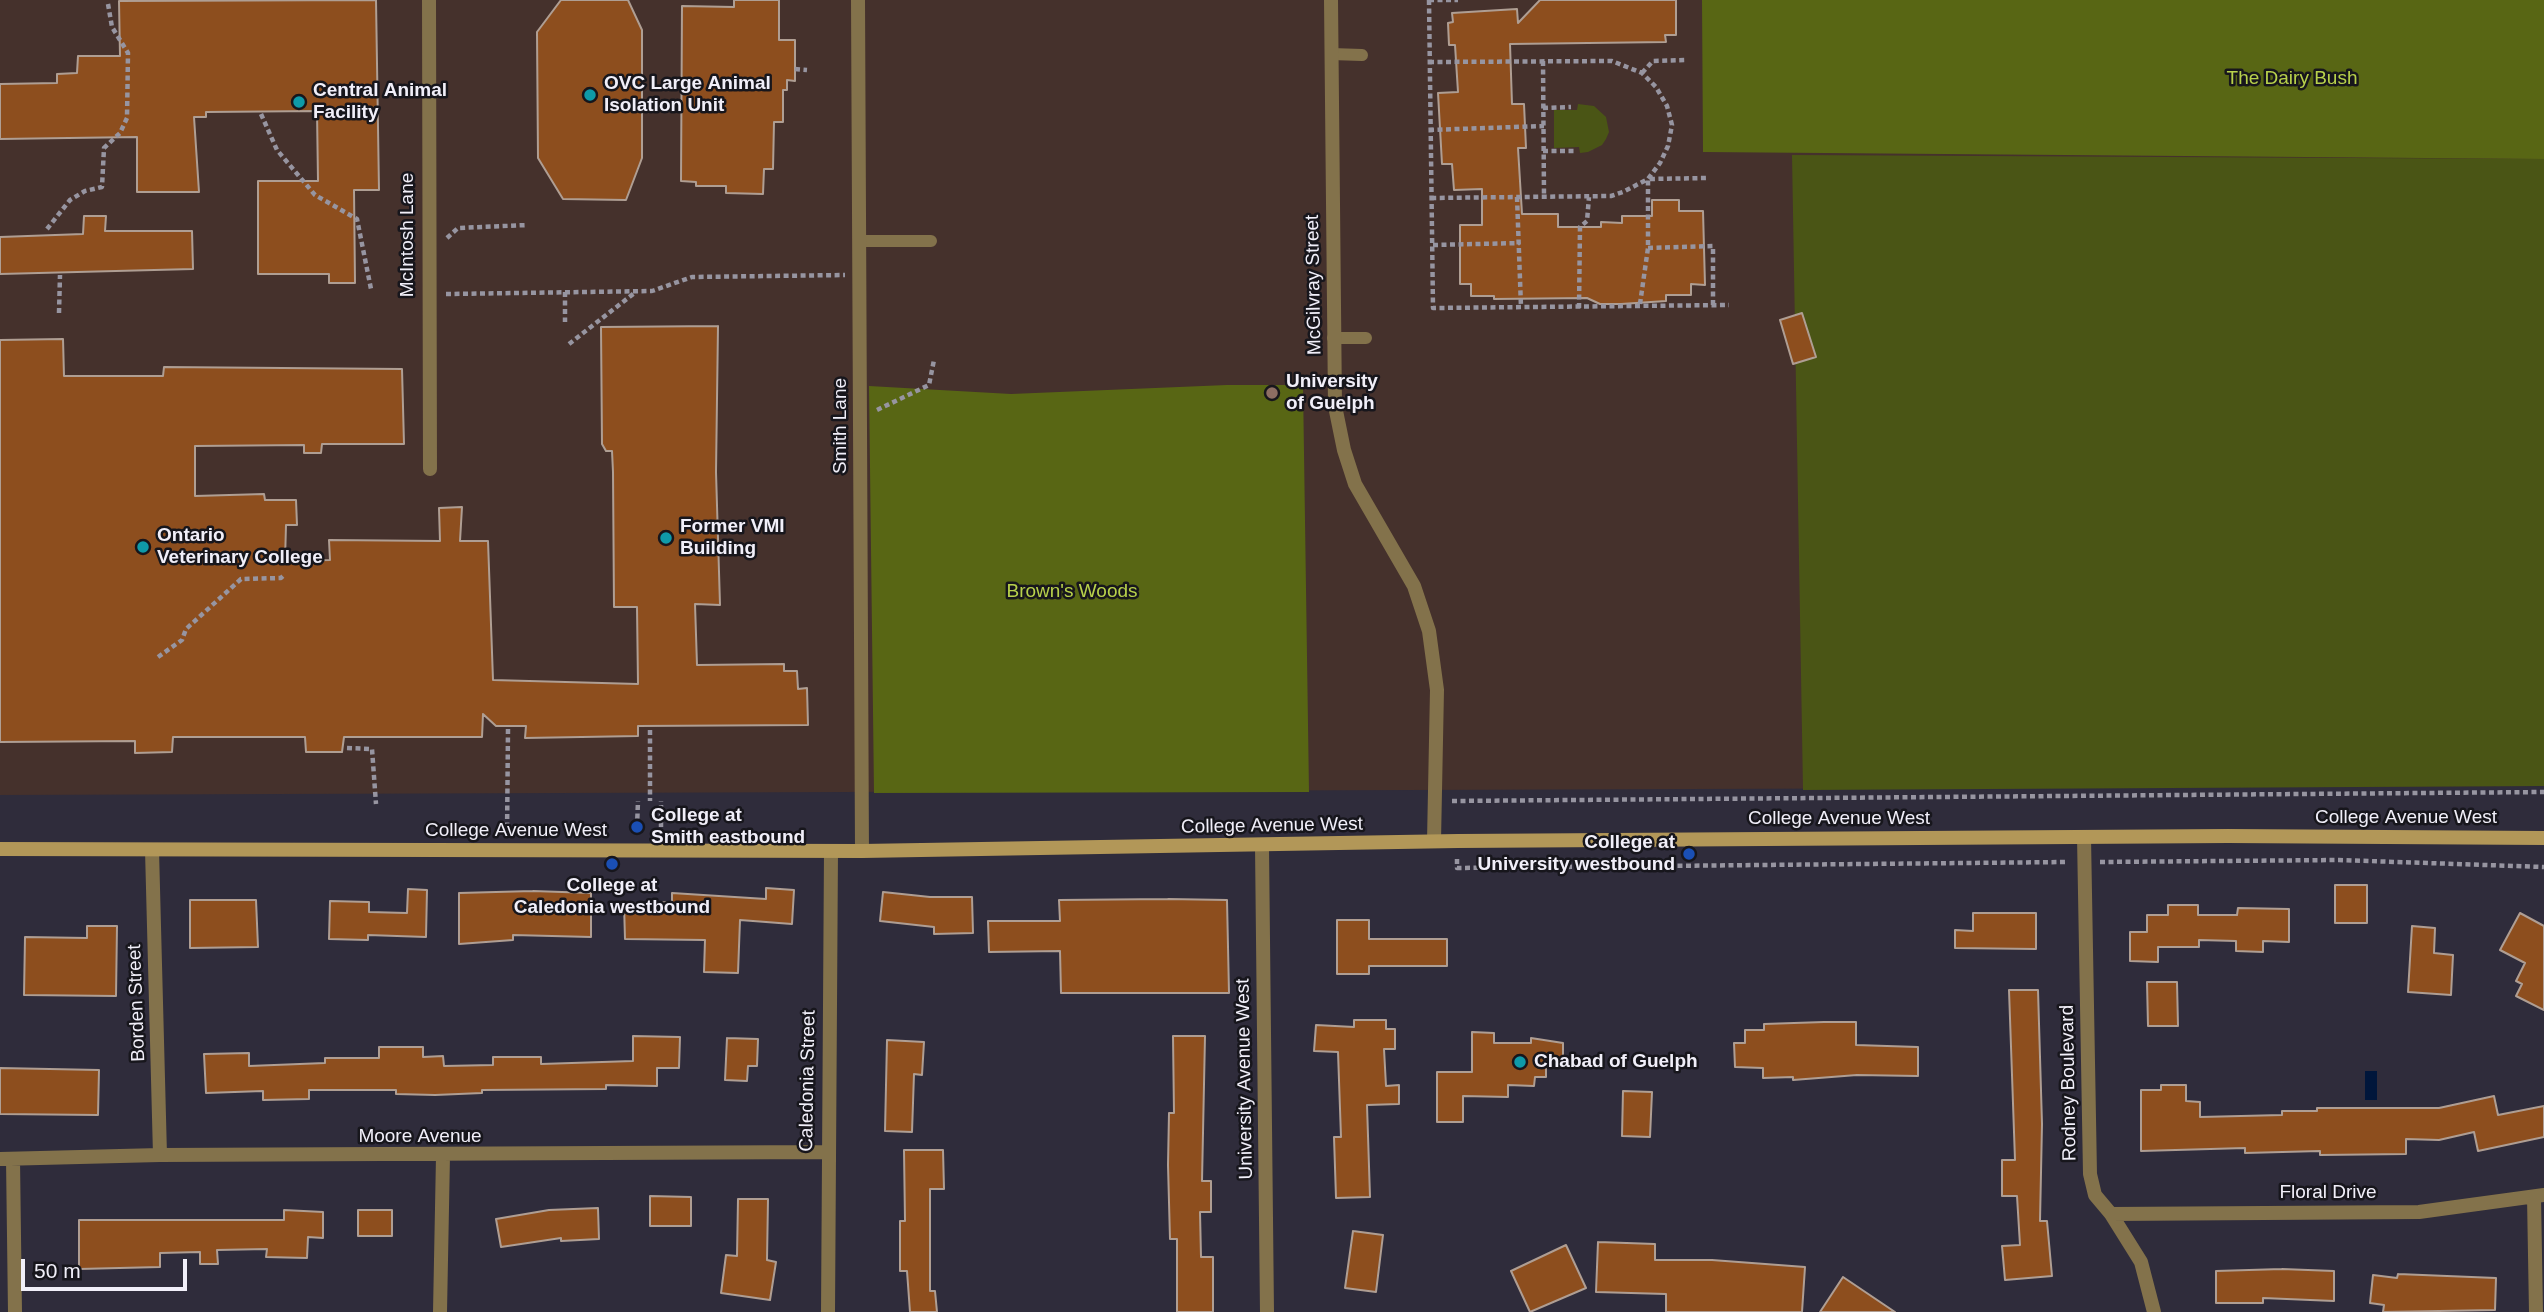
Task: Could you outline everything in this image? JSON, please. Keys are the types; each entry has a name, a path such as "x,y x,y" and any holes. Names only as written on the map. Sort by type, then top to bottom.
{"main road":[{"name":"College Avenue West","path":"0,849 862,851 1434,841 2084,837 2544,838"}],"street":[{"name":"McIntosh Lane","path":"429,0 427,295 430,469"},
{"name":"Smith Lane","path":"858,0 862,851"},
{"name":"McGilvray Street","path":"1331,0 1335,406 1348,465 1365,504 1414,586 1430,639 1437,690 1434,841"},
{"name":"Rodney Boulevard","path":"2084,837 2090,1174 2095,1195 2111,1214 2141,1262 2154,1312"},
{"name":"University Avenue West","path":"1262,846 1267,1312"},
{"name":"Borden Street","path":"152,850 160,1155"},
{"name":"Caledonia Street","path":"828,1312 831,851"},
{"name":"Moore Avenue","path":"7,1159 160,1155 443,1156 827,1152"},
{"path":"440,1312 443,1156"},
{"path":"7,1159 15,1312"},
{"name":"Floral Drive","path":"2111,1214 2419,1212 2539,1196"},
{"path":"2536,1312 2539,1196"}],"lane":[{"path":"1331,54 1362,55"},
{"path":"860,241 931,241"},
{"path":"1334,338 1366,338"}],"path":[{"path":"1458,0 1429,0 1433,309 1728,305"},
{"path":"47,229 71,200 85,191 102,187 104,148 120,133 128,118 128,53 112,27 108,4"},
{"path":"1642,74 1653,61 1686,60"},
{"path":"1543,61 1544,196"},
{"path":"1429,62 1612,61 1642,74 1656,87 1667,106 1672,125 1668,146 1648,178 1623,192 1589,197 1430,198"},
{"path":"795,69 807,70"},
{"path":"1543,108 1571,107"},
{"path":"261,114 277,150 315,195 358,219 371,289"},
{"path":"1429,130 1544,126"},
{"path":"1543,151 1574,151"},
{"path":"1648,178 1706,178"},
{"path":"1640,305 1648,248 1648,178"},
{"path":"1517,197 1521,307"},
{"path":"1579,308 1580,227 1587,221 1589,197"},
{"path":"445,246 447,238 458,228 528,225"},
{"path":"1433,245 1520,243"},
{"path":"1648,248 1713,246 1713,305"},
{"path":"427,295 653,291 692,277 860,274"},
{"path":"59,313 60,275"},
{"path":"443,280 443,294"},
{"path":"569,344 637,291"},
{"path":"565,292 565,322"},
{"path":"860,419 929,385 934,360"},
{"path":"158,657 182,640 186,629 240,579 281,578 285,573"},
{"path":"506,850 508,729"},
{"path":"650,730 650,801"},
{"path":"347,748 372,749 376,804"},
{"path":"1452,802 2544,792"},
{"path":"661,801 661,827"},
{"path":"637,827 638,802"},
{"path":"1457,859 1457,868 2340,860 2544,867"}],"shaded area":[{"name":"University of Guelph","path":"0,0 2544,0 2544,786 0,795"}],"green space":[{"name":"The Dairy Bush","path":"1702,0 2544,0 2544,159 1703,152"},
{"path":"1578,104 1594,106 1606,117 1609,132 1606,139 1602,145 1588,152 1580,153 1579,147 1554,148 1554,110 1577,110"},
{"path":"1792,155 2544,159 2544,786 1803,790"},
{"name":"Brown's Woods","path":"1227,385 1303,385 1309,792 874,793 869,386 1011,394"}],"water":[{"path":"2365,1071 2377,1071 2377,1100 2365,1100"}],"building":[{"name":"Central Animal Facility","path":"376,0 379,190 354,190 355,283 329,283 329,274 258,274 258,181 318,181 317,111 206,112 206,117 194,117 199,192 137,192 137,137 0,139 0,84 57,83 57,74 77,73 78,56 120,56 119,1"},
{"name":"OVC Large Animal Isolation Unit","path":"561,0 628,0 642,30 642,158 626,200 563,199 538,158 537,32"},
{"path":"734,0 779,0 779,40 795,40 795,81 787,80 787,90 783,90 783,122 774,122 773,169 764,169 763,194 726,193 726,186 696,186 696,182 681,181 682,6 734,7"},
{"path":"1540,0 1676,0 1676,35 1665,35 1666,42 1510,44 1512,104 1524,104 1526,148 1518,148 1522,214 1558,214 1558,227 1601,227 1601,222 1622,223 1622,216 1652,216 1652,200 1679,200 1679,211 1703,211 1705,285 1691,284 1691,295 1666,295 1666,301 1621,304 1600,304 1587,298 1494,299 1494,296 1471,296 1471,284 1460,284 1460,225 1482,225 1482,189 1454,190 1452,164 1442,164 1438,93 1458,92 1455,45 1449,45 1448,23 1453,22 1452,13 1517,9 1518,23"},
{"path":"84,216 106,216 105,231 192,231 193,269 0,274 0,237 83,234"},
{"path":"1802,313 1816,357 1793,364 1780,320"},
{"name":"Ontario Veterinary College","path":"718,326 716,472 720,605 695,604 697,665 784,664 784,671 797,671 798,689 807,688 808,725 638,726 638,736 525,738 526,726 496,726 483,714 482,737 344,737 342,752 306,752 305,737 173,737 172,752 135,753 135,741 0,742 0,340 63,339 64,376 163,376 164,367 402,369 404,444 322,444 321,453 304,453 304,445 195,446 195,496 264,494 265,500 296,500 297,525 286,525 285,561 330,560 329,540 440,541 439,508 462,507 460,541 488,541 493,680 638,684 637,607 614,607 613,472 612,451 606,451 602,444 601,327"},
{"path":"2335,885 2367,885 2367,923 2335,923"},
{"path":"766,888 794,890 792,924 740,920 738,973 704,972 705,940 625,939 624,904 672,902 672,893 766,899"},
{"path":"408,889 427,890 426,937 368,935 368,940 329,939 330,901 369,902 369,912 407,913"},
{"path":"883,892 930,897 972,897 973,933 934,934 934,927 880,921"},
{"path":"459,893 591,893 591,937 513,935 513,940 459,944"},
{"path":"190,900 256,900 258,947 190,948"},
{"path":"1059,900 1227,900 1229,993 1061,993 1060,951 989,952 988,921 1060,921"},
{"path":"2168,905 2198,905 2198,915 2237,915 2238,908 2289,909 2289,942 2263,941 2263,952 2236,951 2236,941 2199,940 2199,947 2158,947 2158,962 2130,961 2130,932 2147,932 2147,915 2168,915"},
{"path":"1973,913 2036,913 2036,949 1955,948 1955,930 1973,931"},
{"path":"2520,913 2544,926 2544,1010 2516,996 2522,984 2516,981 2525,963 2500,950"},
{"path":"1337,920 1369,920 1369,939 1447,939 1447,966 1369,966 1369,974 1337,974"},
{"path":"87,926 117,926 116,996 24,995 25,937 87,938"},
{"path":"2412,926 2435,928 2434,953 2453,955 2451,995 2408,992"},
{"path":"2147,982 2177,982 2178,1026 2148,1026"},
{"path":"2009,990 2038,990 2042,1124 2040,1221 2047,1221 2052,1276 2005,1280 2002,1246 2020,1245 2017,1196 2002,1196 2002,1160 2015,1160"},
{"path":"1354,1020 1386,1020 1386,1029 1395,1029 1395,1049 1384,1049 1386,1086 1399,1085 1399,1104 1367,1105 1370,1197 1336,1198 1334,1137 1341,1137 1338,1052 1314,1051 1316,1025 1354,1027"},
{"path":"1856,1022 1856,1045 1918,1047 1918,1076 1857,1075 1793,1080 1793,1077 1763,1078 1763,1068 1735,1067 1734,1043 1745,1043 1745,1030 1764,1030 1764,1024"},
{"name":"Chabad of Guelph","path":"1472,1032 1494,1033 1494,1043 1531,1043 1531,1038 1563,1043 1563,1067 1546,1066 1546,1077 1535,1077 1534,1086 1508,1085 1508,1097 1463,1096 1463,1122 1437,1122 1437,1072 1472,1072"},
{"path":"633,1036 680,1037 679,1068 657,1068 657,1086 606,1085 606,1089 482,1090 482,1093 435,1095 396,1094 396,1090 309,1090 309,1099 263,1100 263,1091 206,1093 204,1054 249,1053 249,1066 325,1063 325,1058 379,1058 379,1047 423,1047 423,1057 443,1056 444,1066 493,1065 493,1057 541,1057 541,1064 633,1061"},
{"path":"1173,1036 1205,1036 1202,1181 1211,1181 1211,1212 1200,1212 1201,1257 1213,1257 1213,1312 1177,1312 1177,1239 1170,1239 1168,1165 1169,1113 1174,1113"},
{"path":"727,1038 758,1039 757,1066 748,1066 747,1081 725,1080"},
{"path":"887,1040 924,1042 922,1075 914,1074 912,1132 885,1131"},
{"path":"0,1068 99,1070 98,1115 0,1114"},
{"path":"2161,1085 2186,1085 2186,1101 2200,1102 2200,1117 2282,1115 2282,1111 2317,1111 2317,1108 2439,1108 2494,1096 2498,1115 2544,1106 2544,1137 2478,1151 2474,1132 2439,1140 2406,1139 2406,1154 2320,1155 2320,1151 2245,1153 2245,1148 2141,1151 2141,1090 2161,1090"},
{"path":"1623,1091 1652,1092 1650,1137 1622,1136"},
{"path":"904,1150 943,1150 944,1189 930,1189 930,1291 935,1291 937,1312 910,1312 907,1271 900,1271 900,1221 905,1221"},
{"path":"650,1196 691,1197 691,1226 650,1226"},
{"path":"738,1199 768,1199 767,1260 776,1262 770,1300 721,1293 726,1255 737,1256"},
{"path":"598,1208 599,1239 561,1241 561,1238 501,1247 496,1219 549,1210"},
{"path":"284,1210 323,1212 323,1238 308,1237 307,1258 266,1257 267,1249 217,1250 218,1264 200,1264 200,1252 160,1253 160,1267 79,1269 79,1220 284,1220"},
{"path":"358,1210 392,1210 392,1236 358,1236"},
{"path":"1353,1231 1383,1235 1376,1292 1345,1288"},
{"path":"1598,1242 1655,1244 1655,1260 1712,1260 1805,1267 1802,1312 1666,1312 1666,1294 1596,1292"},
{"path":"1566,1245 1586,1288 1530,1312 1511,1271"},
{"path":"2216,1271 2334,1271 2334,1301 2263,1298 2263,1303 2216,1303"},
{"path":"2398,1274 2496,1278 2495,1310 2383,1312 2384,1305 2370,1303 2373,1275 2397,1278"},
{"path":"1843,1277 1895,1312 1820,1312"}],"place":[{"name":"OVC Large Animal Isolation Unit","path":"590,95"},
{"name":"Central Animal Facility","path":"299,102"},
{"name":"University of Guelph","path":"1272,393"},
{"name":"Former VMI Building","path":"666,538"},
{"name":"Ontario Veterinary College","path":"143,547"},
{"name":"College at Smith eastbound","path":"637,827"},
{"name":"College at University westbound","path":"1689,854"},
{"name":"College at Caledonia westbound","path":"612,864"},
{"name":"Chabad of Guelph","path":"1520,1062"}]}
